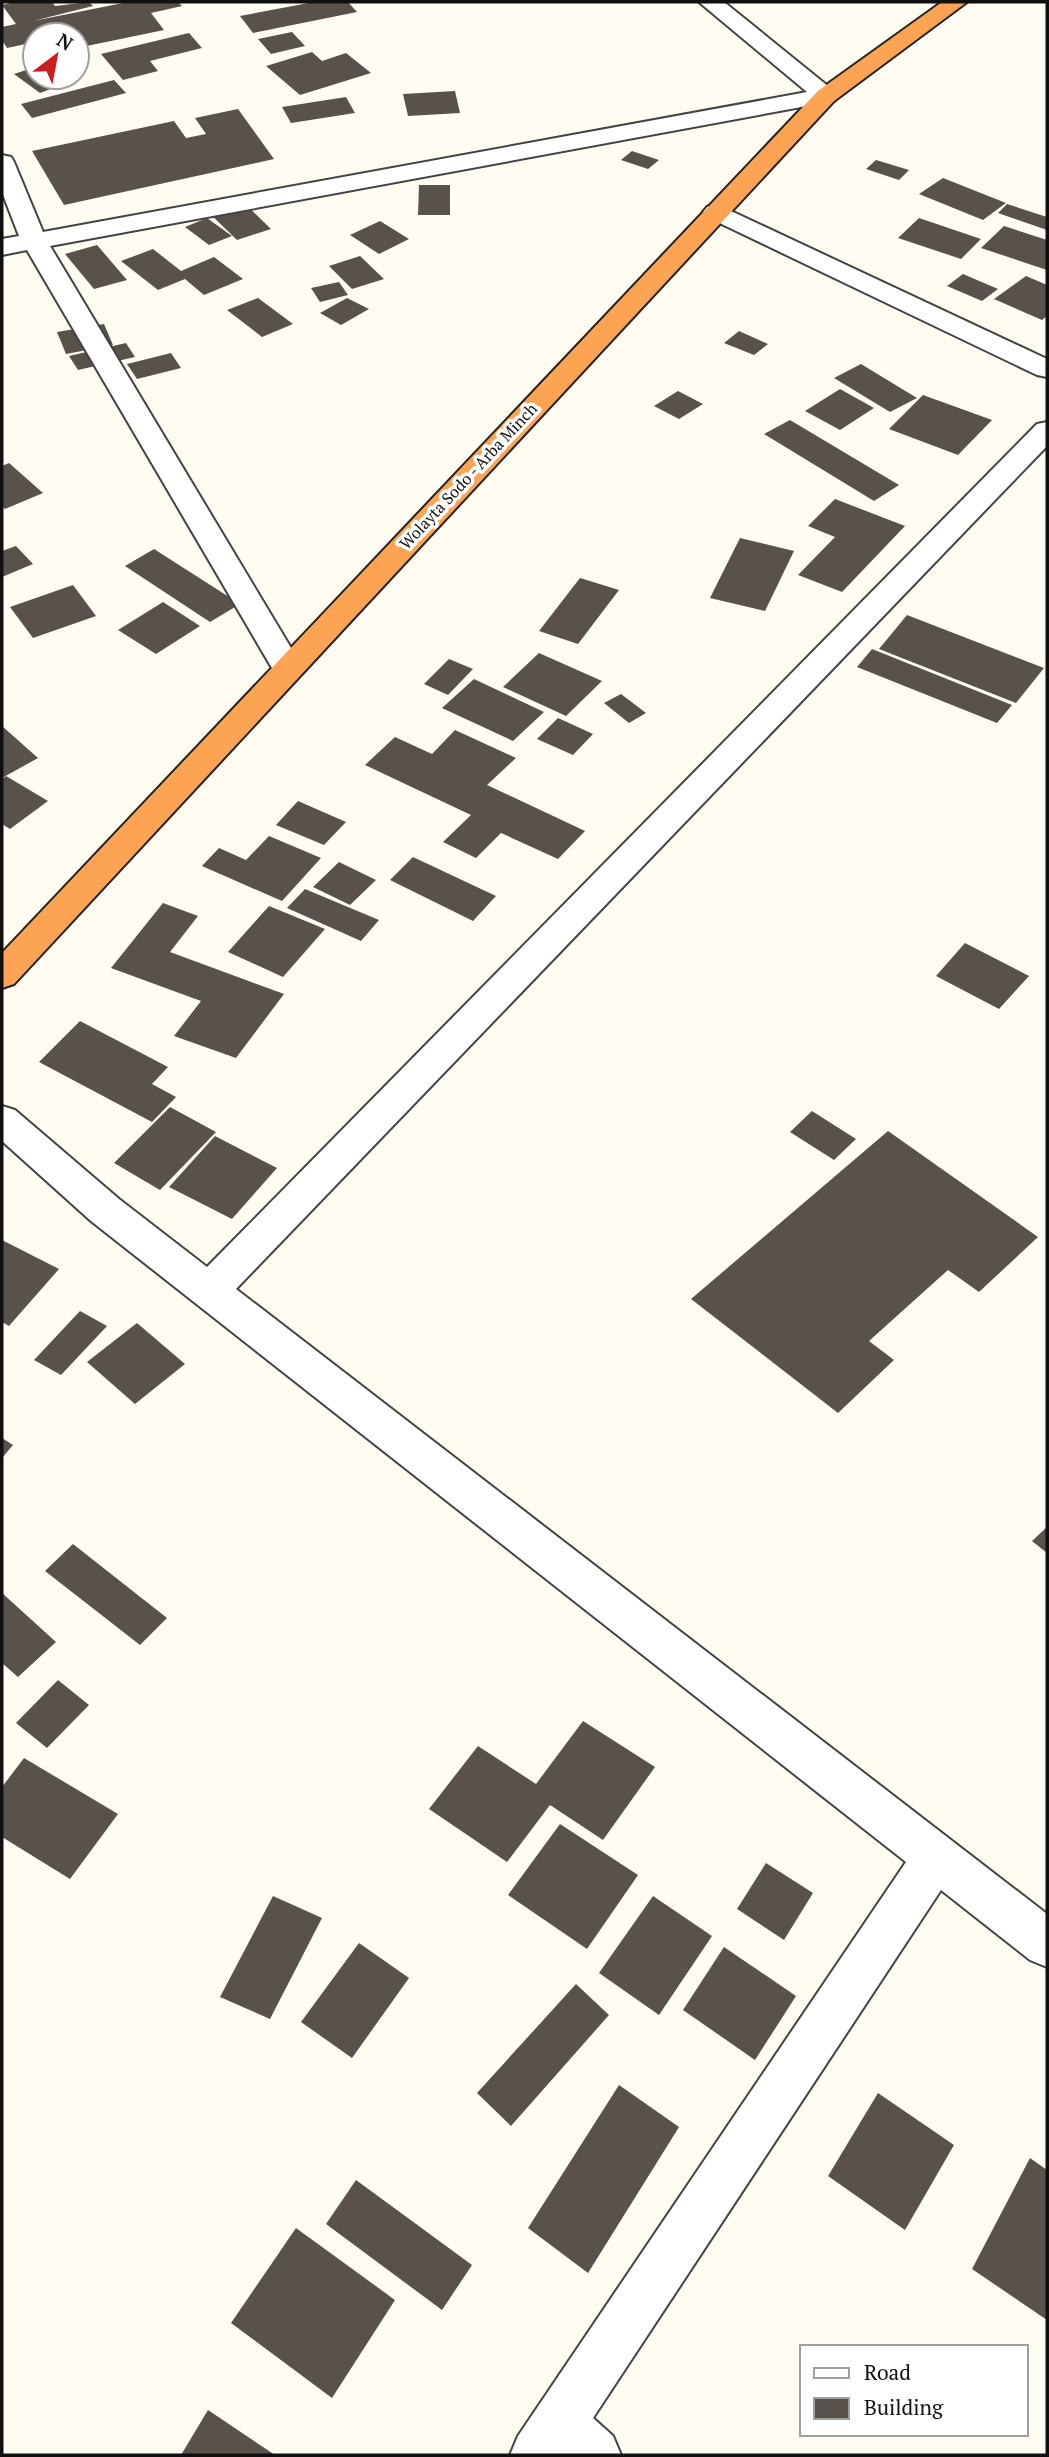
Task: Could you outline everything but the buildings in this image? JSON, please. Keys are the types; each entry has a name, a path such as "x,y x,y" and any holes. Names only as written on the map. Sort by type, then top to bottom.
{"highway":[{"name":"Wolayta Sodo - Arba Minch","path":"2,975 826,96 956,2"}],"street":[{"path":"710,2 826,96"},
{"path":"2,247 826,96"},
{"path":"2,162 34,240 287,668"},
{"path":"716,212 1047,369"},
{"path":"209,1291 1047,430"},
{"path":"2,1120 105,1210 1047,1943"},
{"path":"563,2445 936,1857"}]}
